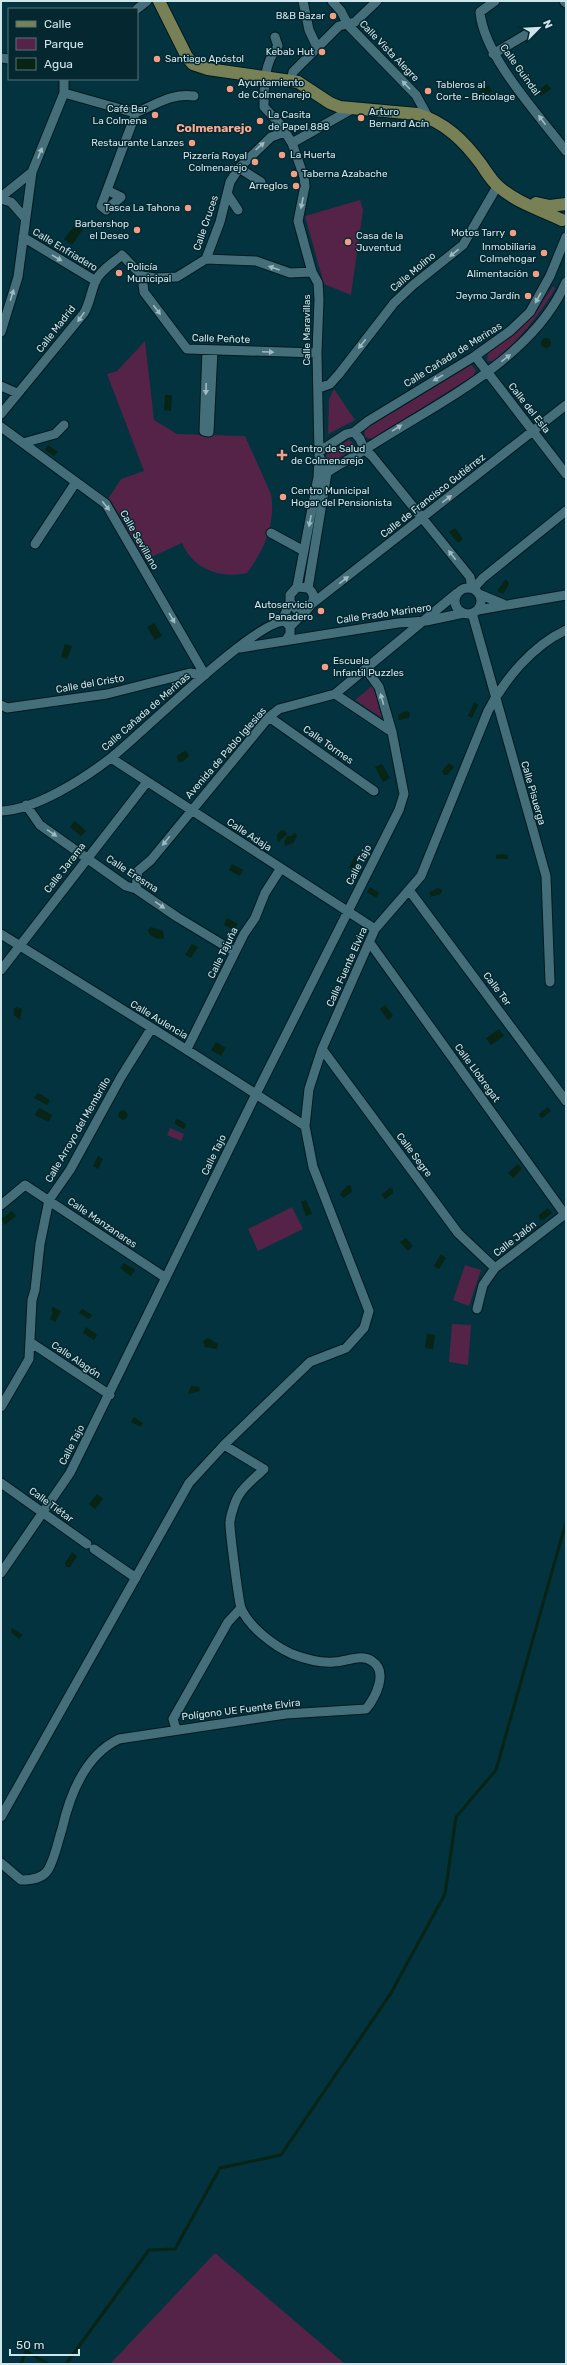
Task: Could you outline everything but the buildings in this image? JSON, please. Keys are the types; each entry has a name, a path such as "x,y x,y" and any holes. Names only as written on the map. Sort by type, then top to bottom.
{"main road":[{"path":"159,1 187,57 193,64 208,69 290,80 304,85 330,103 352,109 417,114 428,117 444,126 471,150 498,186 517,199 564,225 566,205 550,206 517,199"}],"street":[{"path":"138,8 147,1"},
{"path":"303,1 309,30 317,47"},
{"name":"Calle Vista Alegre","path":"332,1 342,11 348,25 416,95 428,117"},
{"path":"290,80 293,72 339,26 348,25 355,22 377,1"},
{"name":"Calle Guindal","path":"495,1 480,12 481,20 493,54 566,151"},
{"path":"493,54 532,31"},
{"path":"264,76 273,52 278,46 275,37"},
{"name":"Calle Maravillas","path":"264,76 264,107 286,132 292,142 304,177 305,186 298,221 312,272 318,283 319,299 317,353 319,388 319,453"},
{"path":"1,332 18,277 32,172 64,93 64,80"},
{"path":"64,93 135,114 170,97 183,94 194,96"},
{"path":"330,103 332,120"},
{"path":"292,142 352,109"},
{"path":"107,190 135,114"},
{"name":"Calle Cruces","path":"206,259 220,222 228,195 230,182 239,168 271,137 286,132"},
{"path":"239,168 261,182"},
{"path":"25,218 11,202 1,198 32,172"},
{"name":"Calle Molino","path":"319,388 330,384 339,374 394,303 413,285 463,245 498,186"},
{"name":"Calle Cruces","path":"228,195 238,210"},
{"name":"Calle Enfriadero","path":"23,237 96,281"},
{"name":"Calle Cañada de Merinas","path":"319,453 346,434 354,432 368,421 475,356 510,331 530,312 550,276 566,237"},
{"name":"Calle Madrid","path":"1,414 84,313 101,272 122,255 142,276"},
{"path":"142,276 177,277 206,259 256,261 290,273 312,272"},
{"name":"Calle Peñote","path":"142,276 144,292 187,349 317,353"},
{"path":"235,648 283,641 289,637 291,629 313,603 314,596 308,588 325,478 331,469 358,454 487,373 520,347 540,324 565,286 550,276"},
{"path":"210,350 209,432 204,431 210,350"},
{"name":"Calle del Esla","path":"475,356 566,474"},
{"path":"1,386 11,389 17,393"},
{"name":"Calle de Francisco Gutiérrez","path":"313,603 566,405"},
{"path":"23,443 55,434 64,425"},
{"name":"Calle Sevillano","path":"1,427 106,504 205,675"},
{"path":"354,432 360,439 364,449 423,518 470,578 475,590 481,605 471,612 456,605 457,593 466,588 475,590"},
{"path":"319,453 323,466 331,469"},
{"path":"282,621 290,602 290,595 297,587 318,477 319,453"},
{"path":"35,544 76,482"},
{"path":"475,590 483,578 566,511"},
{"path":"271,532 304,551"},
{"path":"297,587 308,588"},
{"name":"Calle Prado Marinero","path":"475,590 492,601 506,605"},
{"name":"Avenida de Pablo Iglesias","path":"136,889 138,872 151,860 269,717 279,709 335,694 426,621 457,593"},
{"name":"Calle Prado Marinero","path":"283,641 307,636 426,621 566,594"},
{"path":"290,602 297,610 305,611"},
{"name":"Calle Pisuerga","path":"471,612 546,876 550,982"},
{"path":"282,621 276,622 272,626 272,636 283,641"},
{"path":"282,621 291,629"},
{"name":"Calle Cañada de Merinas","path":"1,811 26,806 77,781 111,758 235,648 272,626"},
{"name":"Calle Prado Marinero","path":"291,629 307,636"},
{"name":"Calle Fuente Elvira","path":"224,1445 310,1362 346,1348 364,1328 369,1311 313,1167 305,1126 309,1089 322,1049 375,929 421,876 495,697 530,655 545,642 566,630"},
{"name":"Calle Tajo","path":"1,1573 70,1473 110,1395 256,1094 400,810 404,794 392,732 379,687 366,669"},
{"name":"Calle del Cristo","path":"1,705 7,708 107,694 190,673 205,675"},
{"path":"335,694 392,732"},
{"name":"Calle Tormes","path":"269,717 374,791"},
{"name":"Calle Adaja","path":"111,758 375,929"},
{"name":"Calle Jarama","path":"1,970 87,857 147,782"},
{"name":"Calle Eresma","path":"26,806 40,825 126,886 136,889 177,918 235,952"},
{"name":"Calle Tajuña","path":"187,1049 235,952 255,918 265,893 281,868"},
{"name":"Calle Ter","path":"410,890 566,1101"},
{"name":"Calle Aulencia","path":"1,934 151,1029 187,1049 305,1126"},
{"name":"Calle Llobregat","path":"370,943 565,1215"},
{"name":"Calle Arroyo del Membrillo","path":"1,1407 29,1359 32,1300 35,1290 40,1244 48,1200 70,1170 121,1077 151,1029"},
{"name":"Calle Segre","path":"322,1049 458,1233 495,1268"},
{"name":"Calle Manzanares","path":"1,1205 25,1185 166,1278"},
{"name":"Calle Jalón","path":"477,1309 483,1285 495,1268 565,1215"},
{"name":"Calle Alagón","path":"30,1342 110,1395"},
{"path":"1,1817 189,1483 224,1445"},
{"name":"Polígono UE Fuente Elvira","path":"1,1863 21,1880 36,1880 48,1870 68,1803 80,1777 108,1744 119,1739 176,1729 286,1714 354,1711 366,1709 373,1700 380,1681 379,1671 373,1661 363,1657 334,1662 316,1661 293,1654 275,1645 259,1632 241,1608 230,1521 239,1495 264,1469 224,1445"},
{"name":"Calle Tiétar","path":"1,1484 136,1578"},
{"name":"Polígono UE Fuente Elvira","path":"176,1729 173,1719 228,1622 241,1608"}],"green space":[{"path":"360,200 363,210 351,295 324,284 305,216"},
{"path":"553,286 555,289 548,300 520,337 494,361 487,361 488,353 533,316"},
{"path":"145,341 154,420 177,434 245,436 271,494 272,516 267,536 259,555 247,573 227,574 208,570 193,560 182,543 145,560 111,501 108,499 121,479 144,471 107,374 117,371"},
{"path":"471,365 476,370 473,376 372,439 364,437 365,429"},
{"path":"334,389 355,420 328,434 329,399"},
{"path":"349,440 354,444 353,449 333,462 326,460 327,453"},
{"path":"373,685 382,718 355,700"},
{"path":"170,1128 184,1134 181,1141 167,1135"},
{"path":"292,1207 303,1229 258,1251 248,1229"},
{"path":"465,1265 481,1270 469,1306 453,1300"},
{"path":"452,1324 471,1325 468,1365 449,1362"},
{"path":"215,2253 345,2364 110,2364"}],"water":[{"path":"547,84 551,89 541,96 538,91"},
{"path":"488,85 492,91 481,99 477,94"},
{"path":"76,224 83,229 72,245 64,239"},
{"path":"544,338 548,338 550,339 550,347 544,348 541,345 541,341"},
{"path":"165,395 172,395 171,411 164,410"},
{"path":"48,445 58,452 54,456 45,450"},
{"path":"455,528 463,539 458,543 449,532"},
{"path":"506,579 509,584 503,594 497,591"},
{"path":"154,623 162,636 155,640 147,627"},
{"path":"65,644 72,646 67,659 61,657"},
{"path":"474,702 478,705 472,718 468,716"},
{"path":"406,711 410,713 409,718 399,720 398,715"},
{"path":"186,750 189,756 182,762 178,762 177,756"},
{"path":"449,763 454,767 447,775 444,775 442,771"},
{"path":"382,764 390,778 383,782 375,767"},
{"path":"75,821 86,831 81,836 70,827"},
{"path":"281,830 285,831 287,834 278,842 277,835"},
{"path":"295,833 297,836 293,843 285,846 284,842 287,836 291,836"},
{"path":"496,855 508,855 508,859 496,859"},
{"path":"355,856 359,858 354,869 349,868"},
{"path":"232,864 243,870 240,876 229,870"},
{"path":"370,887 379,893 376,898 367,892"},
{"path":"438,888 442,890 441,894 430,897 430,892"},
{"path":"227,918 238,924 234,930 224,925"},
{"path":"151,927 163,931 164,938 158,939 150,935 148,930"},
{"path":"192,944 198,947 191,958 185,955"},
{"path":"385,1005 393,1016 388,1020 380,1009"},
{"path":"16,1007 22,1009 20,1020 14,1015 14,1009"},
{"path":"499,1029 504,1036 491,1045 486,1038"},
{"path":"216,1042 226,1048 221,1056 211,1050"},
{"path":"38,1093 50,1100 47,1105 34,1098"},
{"path":"548,1107 551,1111 542,1118 540,1117 539,1114"},
{"path":"39,1108 52,1115 49,1122 35,1115"},
{"path":"123,1110 128,1115 123,1120 118,1115"},
{"path":"177,1119 187,1124 184,1129 175,1124"},
{"path":"98,1156 103,1159 98,1169 93,1166"},
{"path":"518,1164 522,1169 513,1178 508,1173"},
{"path":"348,1185 351,1186 352,1192 343,1198 340,1194"},
{"path":"390,1188 393,1189 393,1193 385,1199 381,1195"},
{"path":"306,1200 312,1214 306,1216 301,1202"},
{"path":"548,1208 552,1213 543,1220 539,1219 539,1215"},
{"path":"12,1211 16,1216 5,1225 1,1219"},
{"path":"406,1238 413,1246 408,1251 400,1242"},
{"path":"441,1254 446,1258 439,1269 434,1266"},
{"path":"124,1263 135,1270 131,1276 120,1268"},
{"path":"53,1307 61,1311 55,1322 50,1319 53,1312 51,1310"},
{"path":"82,1309 92,1315 89,1319 79,1313"},
{"path":"86,1327 97,1335 94,1340 83,1333"},
{"path":"427,1334 435,1335 433,1349 425,1348"},
{"path":"208,1338 218,1344 217,1349 205,1347 203,1341"},
{"path":"191,1386 199,1387 200,1391 188,1394"},
{"path":"134,1417 143,1423 141,1427 131,1422"},
{"path":"97,1494 103,1499 95,1509 89,1504"},
{"path":"72,1552 77,1556 70,1567 66,1567 65,1563"},
{"path":"12,1628 23,1635 19,1639 11,1632"}],"waterway":[{"path":"66,2364 149,2250 175,2249 220,2168 281,2155 391,1993 445,1894 456,1817 496,1770 566,1522"},
{"path":"21,2364 26,2351 48,2364"}],"place":[{"name":"B&B Bazar","path":"333,16"},
{"name":"Kebab Hut","path":"322,52"},
{"name":"Santiago Apóstol","path":"157,59"},
{"name":"Ayuntamiento de Colmenarejo","path":"230,89"},
{"name":"Tableros al Corte - Bricolage","path":"428,91"},
{"name":"Café Bar La Colmena","path":"155,115"},
{"name":"Arturo Bernard Acín","path":"361,118"},
{"name":"La Casita de Papel 888","path":"260,121"},
{"name":"Restaurante Lanzes","path":"192,143"},
{"name":"La Huerta","path":"282,155"},
{"name":"Pizzería Royal Colmenarejo","path":"255,162"},
{"name":"Taberna Azabache","path":"294,174"},
{"name":"Arreglos","path":"296,186"},
{"name":"Tasca La Tahona","path":"188,208"},
{"name":"Barbershop el Deseo","path":"137,230"},
{"name":"Motos Tarry","path":"513,233"},
{"name":"Casa de la Juventud","path":"348,242"},
{"name":"Inmobiliaria Colmehogar","path":"544,253"},
{"name":"Policía Municipal","path":"119,273"},
{"name":"Alimentación","path":"536,274"},
{"name":"Jeymo Jardín","path":"528,296"},
{"name":"Centro de Salud de Colmenarejo","path":"282,455"},
{"name":"Centro Municipal Hogar del Pensionista","path":"283,497"},
{"name":"Autoservicio Panadero","path":"321,611"},
{"name":"Escuela Infantil Puzzles","path":"325,667"}],"district":[{"name":"Colmenarejo","path":"214,128"}]}
